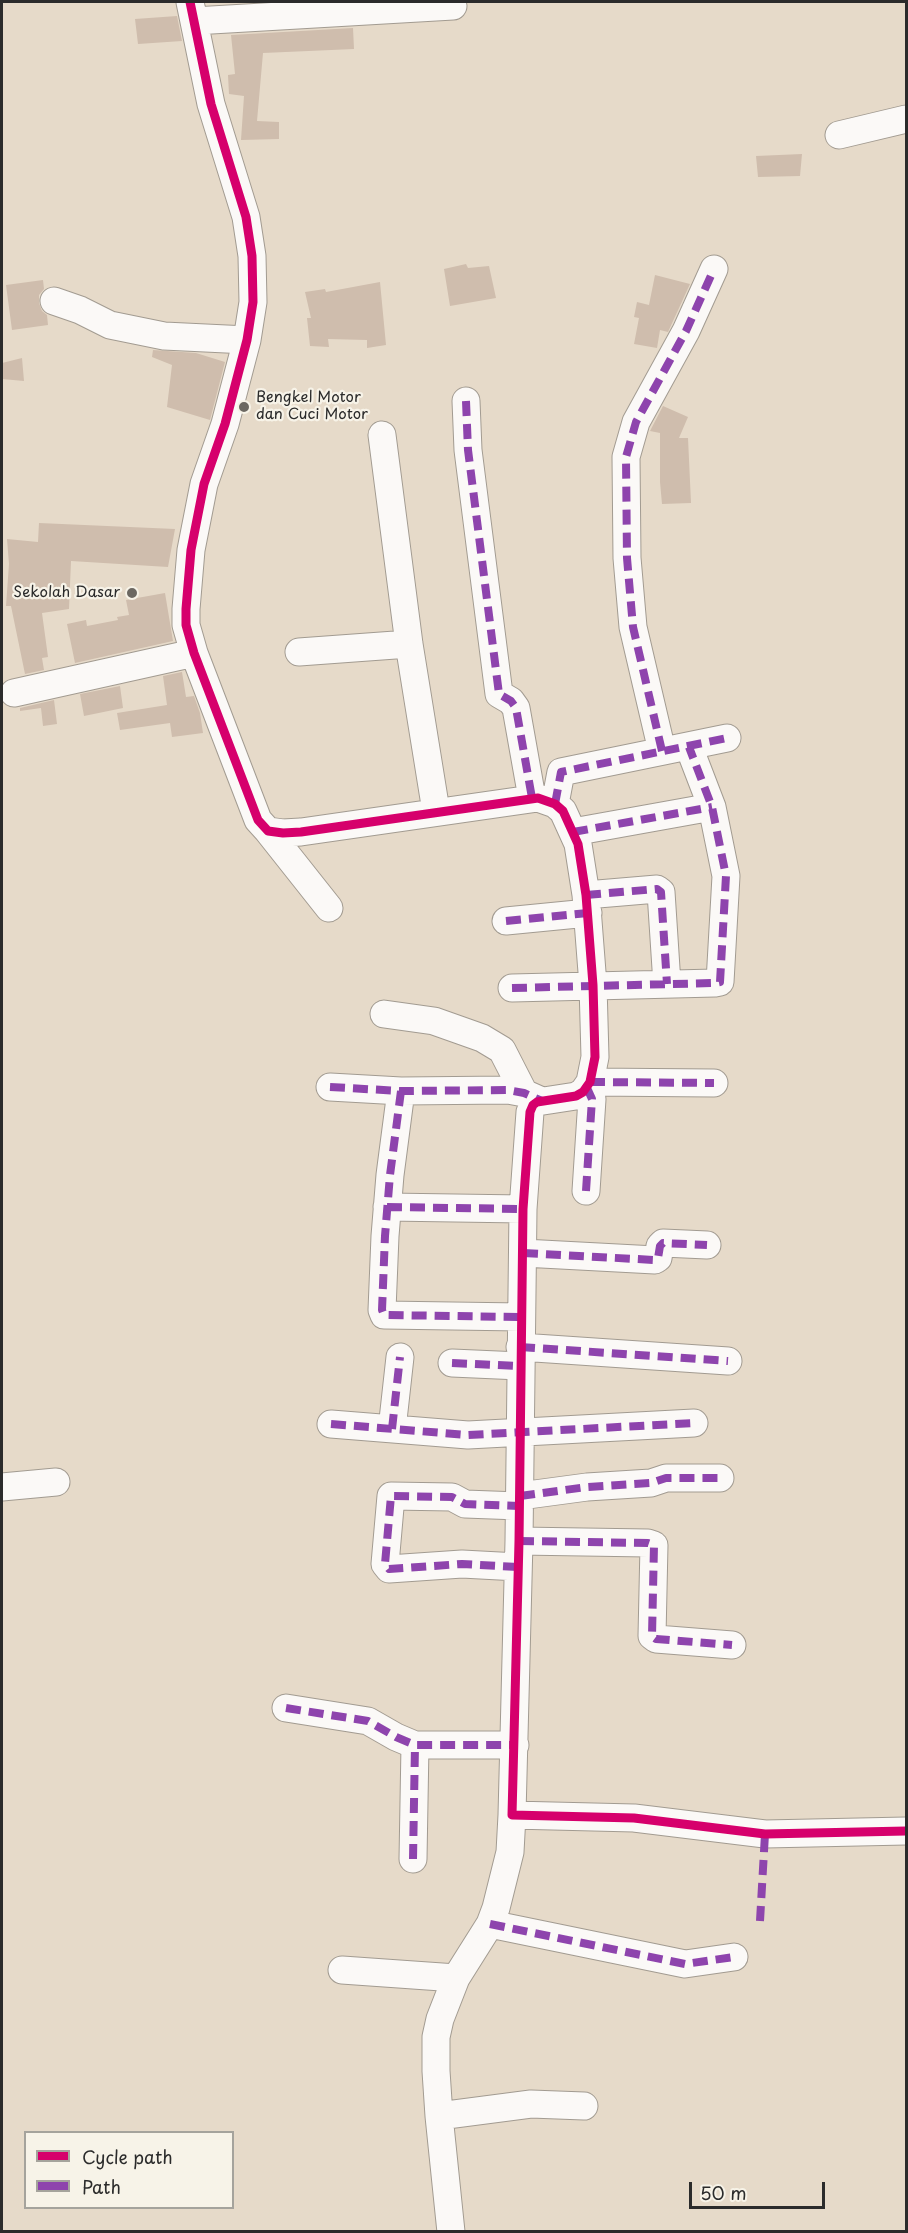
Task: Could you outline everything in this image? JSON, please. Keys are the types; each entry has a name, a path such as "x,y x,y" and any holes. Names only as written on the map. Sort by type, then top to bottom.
{"street":[{"path":"329,908 258,820 194,653 186,625 191,550 204,484 225,424 247,340 254,302 252,256 246,217 211,104 192,11 453,6"},
{"path":"839,135 906,119"},
{"path":"662,751 633,627 627,558 626,457 636,422 686,331 714,269"},
{"path":"54,302 80,310 110,325 165,336 247,340"},
{"path":"466,401 468,450 499,694 511,701 516,708 544,801"},
{"path":"382,435 409,644 436,811"},
{"path":"299,652 409,644"},
{"path":"14,693 194,653"},
{"path":"544,801 561,772 727,738"},
{"path":"512,988 720,982 726,882 712,807 689,747"},
{"path":"268,831 301,832 436,811 544,801 566,815 578,844 587,904 593,986 595,1057 589,1085 592,1099 586,1191"},
{"path":"573,832 712,807"},
{"path":"506,921 657,889 661,892 667,984"},
{"path":"384,1014 434,1021 482,1038 502,1050 533,1097 523,1209 519,1554 510,1852 490,1924 456,1978 440,2019 436,2037 439,2116 451,2232"},
{"path":"330,1087 401,1091 508,1090 533,1097 576,1096 589,1085 714,1083"},
{"path":"401,1091 387,1207 382,1310 384,1315 521,1317"},
{"path":"387,1207 523,1209"},
{"path":"523,1253 655,1260 658,1258 662,1244 707,1245"},
{"path":"452,1364 520,1356 728,1361"},
{"path":"392,1429 400,1358"},
{"path":"331,1424 468,1435 694,1423"},
{"path":"720,1478 666,1478 651,1483 587,1487 519,1501 465,1504 452,1497 391,1497 385,1564 389,1569 462,1564 519,1554 648,1543 654,1545 652,1636 732,1645"},
{"path":"2,1487 56,1482"},
{"path":"286,1708 368,1721 396,1737 415,1744 515,1746"},
{"path":"413,1859 415,1744"},
{"path":"512,1815 634,1818 765,1834 906,1832"},
{"path":"490,1924 685,1964 734,1957"},
{"path":"342,1970 456,1978"},
{"path":"439,2116 531,2104 584,2106"}],"building":[{"path":"177,16 182,41 138,44 135,19"},
{"path":"353,28 354,49 263,53 257,121 279,122 279,139 241,140 244,96 229,94 228,75 235,74 231,35"},
{"path":"802,154 800,176 758,177 756,156"},
{"path":"466,264 468,268 489,266 496,298 450,306 444,269"},
{"path":"655,275 690,284 668,332 660,330 657,348 634,344 639,318 634,317 637,302 649,305"},
{"path":"43,280 44,289 39,295 39,303 42,311 47,315 48,325 12,330 6,285"},
{"path":"380,282 386,345 367,348 367,340 328,339 329,347 310,346 307,318 311,318 305,292 325,289 326,292"},
{"path":"153,350 196,353 225,362 210,420 167,407 172,365 152,357"},
{"path":"22,358 24,381 2,379 2,363"},
{"path":"663,406 688,417 679,438 688,438 691,503 662,504 660,433 650,431"},
{"path":"39,523 175,529 168,567 71,561 69,609 42,613 48,657 42,658 44,670 25,674 11,606 6,606 9,564 7,539 38,542"},
{"path":"165,593 173,641 75,663 67,624 86,620 87,626 118,620 117,617 129,615 126,600"},
{"path":"182,672 186,697 194,696 200,713 203,733 172,737 170,723 120,730 117,713 167,705 163,676"},
{"path":"120,686 123,708 84,716 80,694"},
{"path":"54,700 57,724 43,726 41,708 20,711 20,708"}],"marked path":[{"path":"662,751 633,627 627,558 626,457 636,422 686,331 714,269"},
{"path":"466,401 468,450 499,694 511,701 516,708 532,798"},
{"path":"555,804 561,772 727,738"},
{"path":"512,988 720,982 726,876 712,807 689,747"},
{"path":"573,832 712,807"},
{"path":"586,895 657,889 661,892 667,984"},
{"path":"506,921 588,913"},
{"path":"590,1082 714,1083"},
{"path":"330,1087 401,1091 508,1090 524,1093 542,1101"},
{"path":"586,1191 592,1099 587,1088"},
{"path":"401,1091 385,1236 382,1310 384,1315 521,1317"},
{"path":"387,1207 523,1209"},
{"path":"523,1253 655,1260 658,1258 660,1246 663,1243 707,1245"},
{"path":"520,1347 728,1361"},
{"path":"392,1429 400,1357"},
{"path":"452,1363 520,1366"},
{"path":"331,1424 468,1435 694,1423"},
{"path":"520,1496 587,1487 651,1483 666,1478 720,1478"},
{"path":"518,1567 462,1564 389,1569 385,1564 391,1496 452,1497 465,1504 519,1506"},
{"path":"519,1541 648,1543 654,1545 652,1636 656,1639 732,1645"},
{"path":"286,1708 368,1721 415,1745 515,1745"},
{"path":"413,1859 415,1745"},
{"path":"760,1921 765,1834"},
{"path":"490,1924 685,1964 734,1957"}],"cycle path":[{"path":"190,2 211,104 246,217 252,256 253,302 247,340 225,424 204,484 191,550 186,625 194,653 258,820 268,831 301,832 538,798 555,804 563,811 578,844 586,895 593,985 595,1057 590,1082 583,1092 576,1096 537,1102 530,1112 523,1209 519,1541 512,1815 634,1818 765,1834 906,1831"}],"place":[{"name":"Bengkel Motor dan Cuci Motor","path":"244,407"},
{"name":"Sekolah Dasar","path":"132,593"}]}
